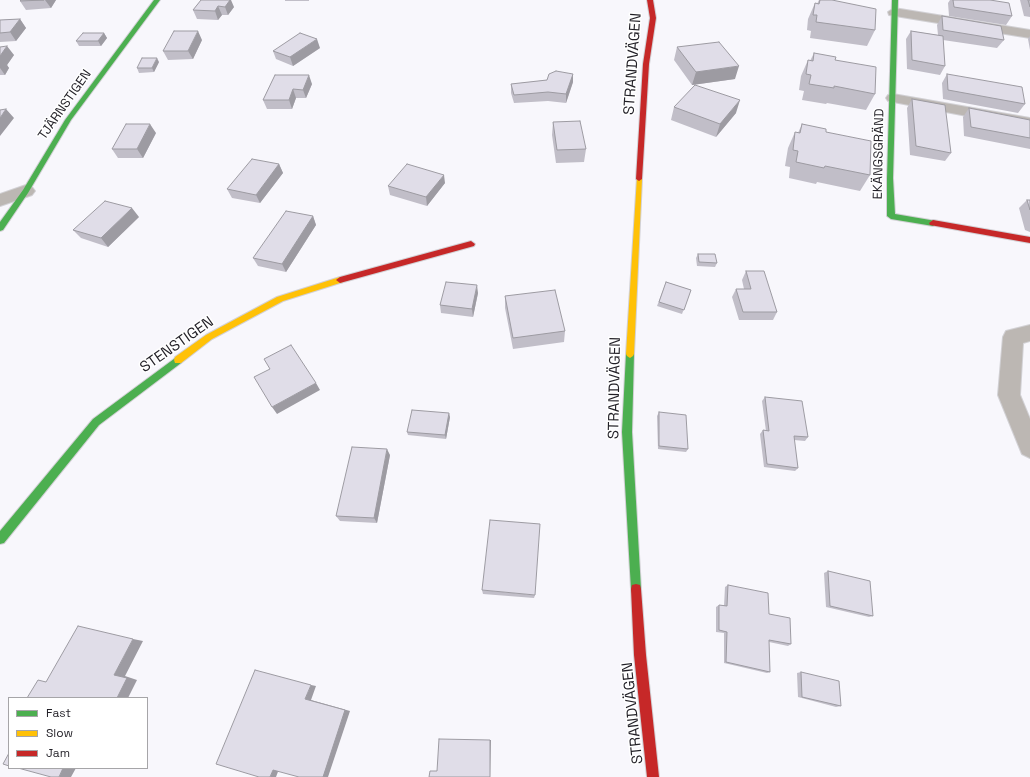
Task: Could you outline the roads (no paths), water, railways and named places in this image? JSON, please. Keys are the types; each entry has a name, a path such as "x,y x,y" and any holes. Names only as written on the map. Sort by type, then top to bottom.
{"street":[{"name":"TJÄRNSTIGEN","path":"0,228 26,191 68,120 158,0"},
{"name":"STRANDVÄGEN","path":"650,0 653,18 646,64 633,279 627,432 640,655 654,777"},
{"path":"894,6 1030,34"},
{"name":"EKÄNGSGRÄND","path":"894,6 890,178 891,216 1030,240"},
{"path":"893,98 1030,124"},
{"path":"0,200 26,191"},
{"name":"STENSTIGEN","path":"0,539 96,422 210,336 280,299 362,273 471,244"},
{"path":"1030,333 1013,337 1009,395 1030,447"}]}
